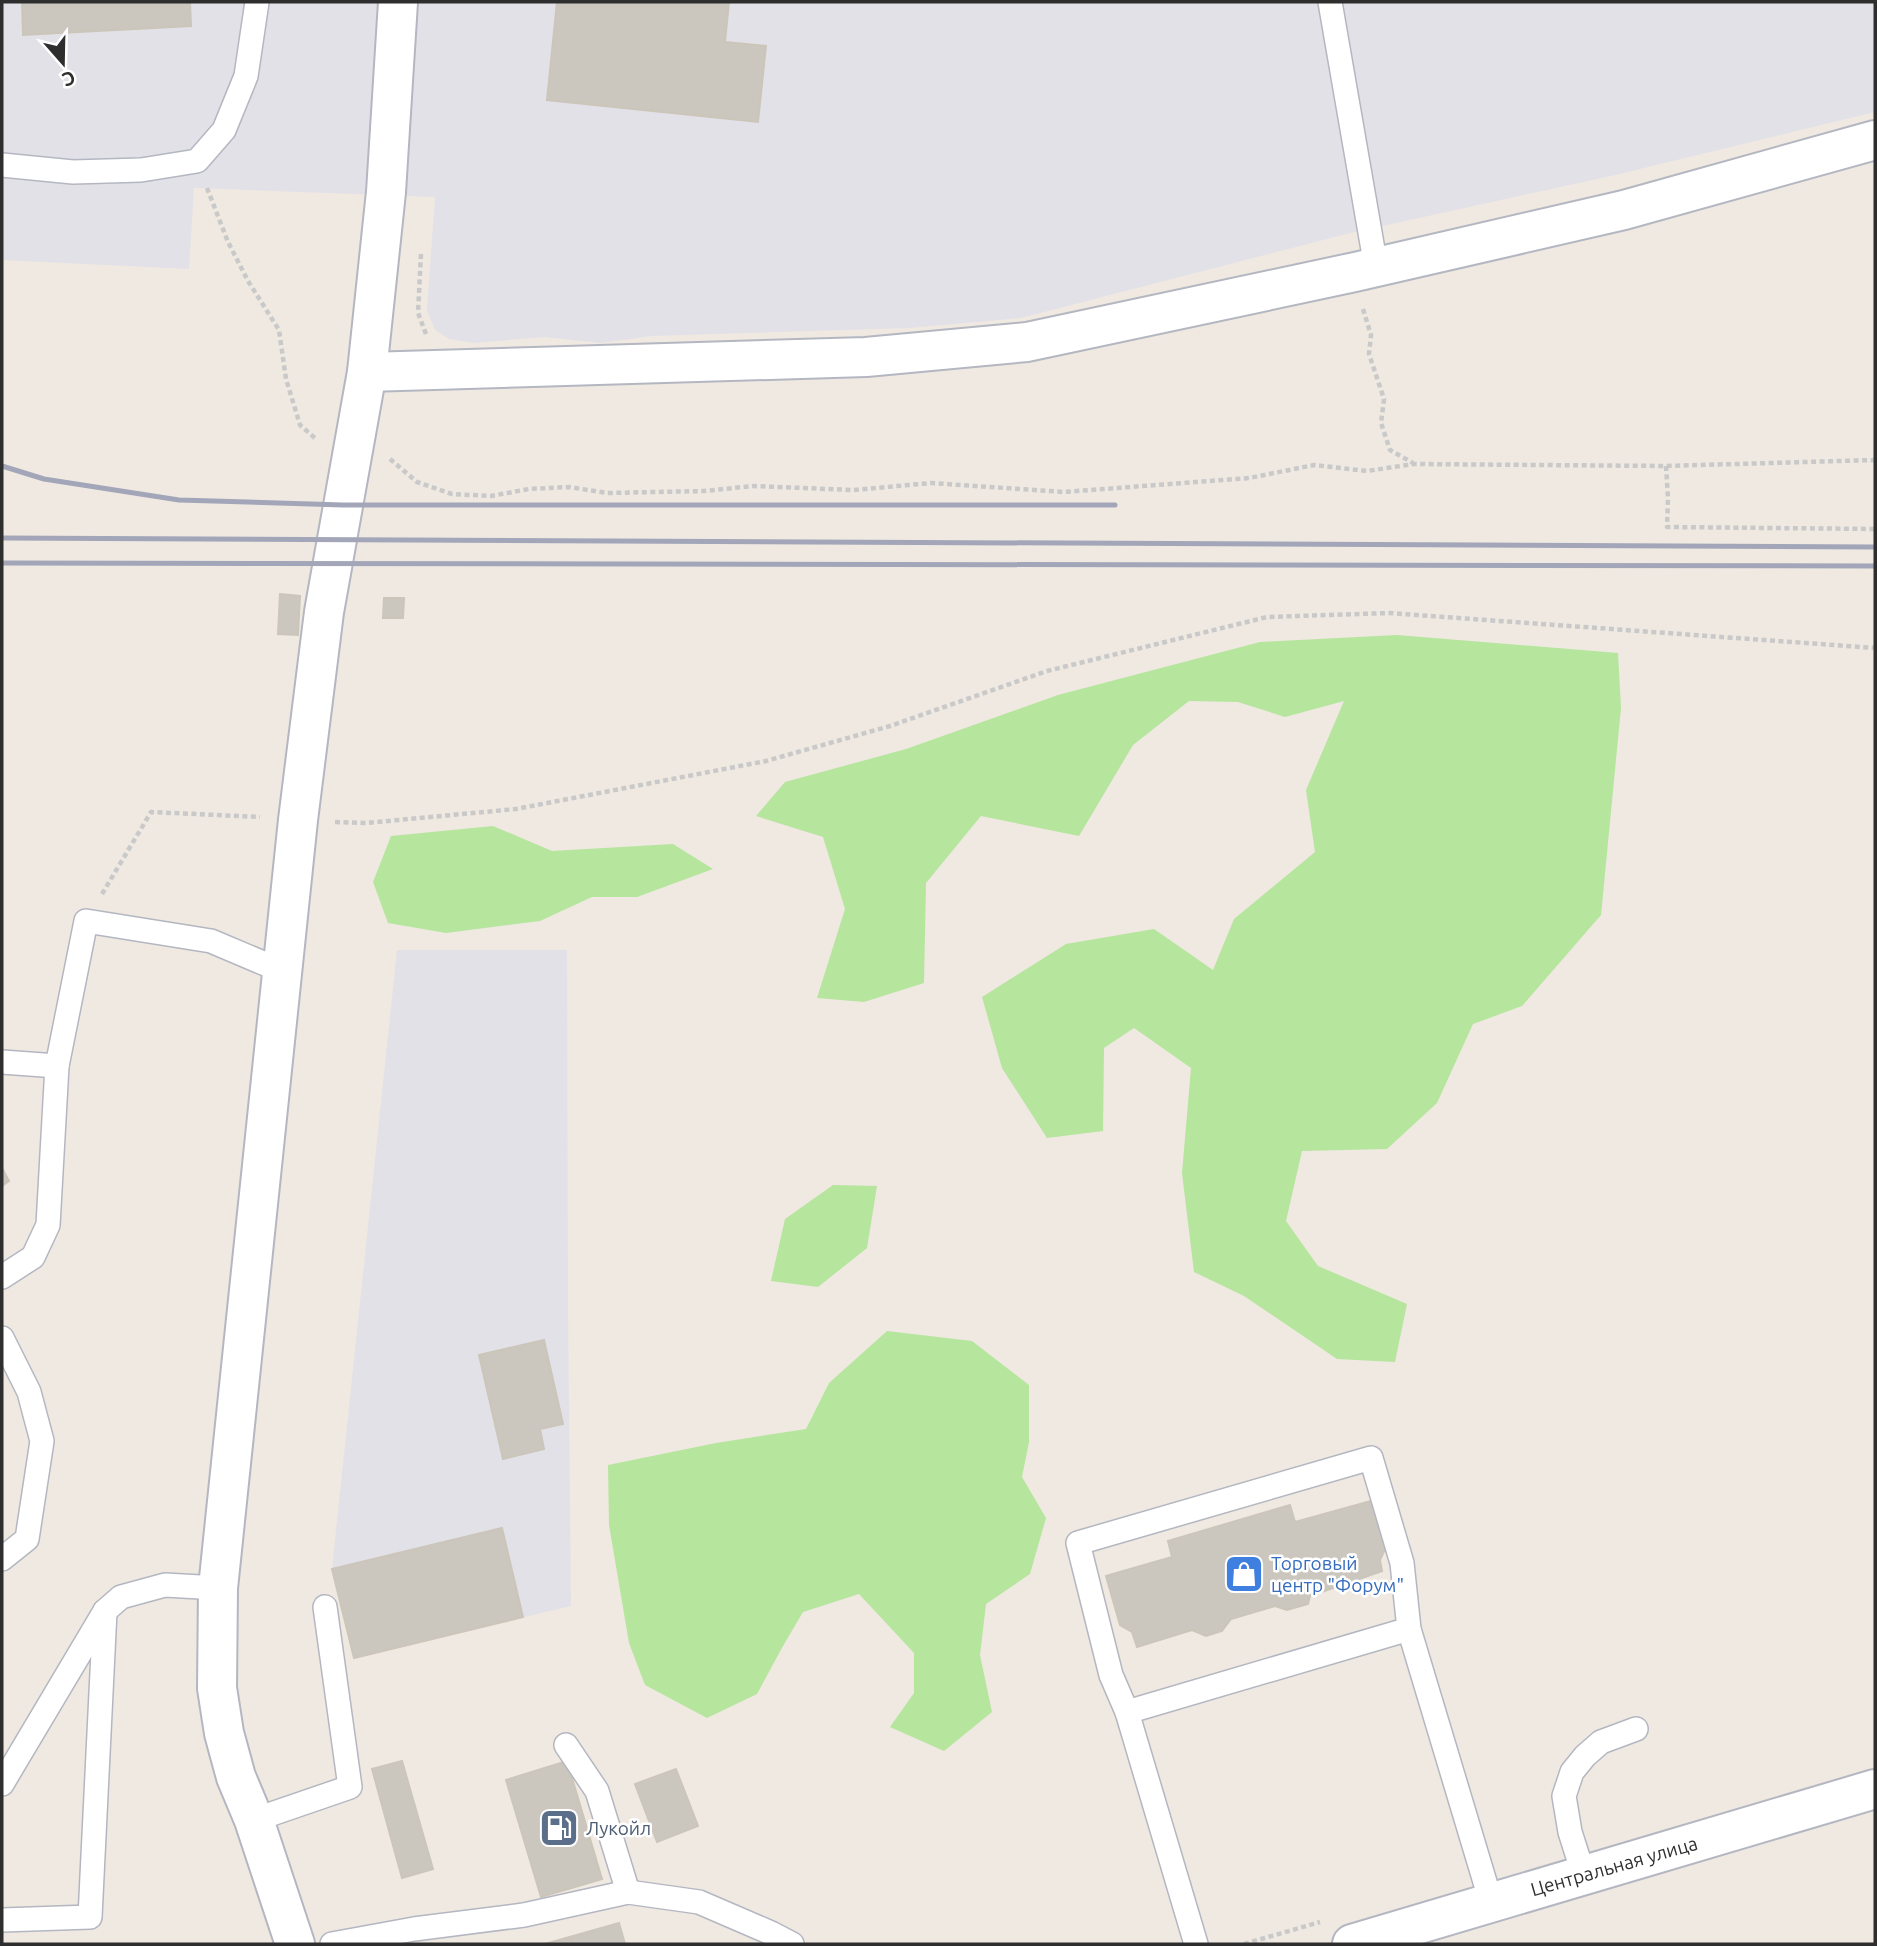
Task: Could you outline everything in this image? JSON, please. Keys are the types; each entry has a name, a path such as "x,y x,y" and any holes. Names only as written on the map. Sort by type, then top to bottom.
{"street":[{"path":"295,1944 254,1821 236,1777 222,1721 217,1688 218,1588 282,971 324,612 367,372 386,192 398,2"},
{"path":"367,372 866,357 1013,343 1368,282 1875,140"},
{"name":"Центральная улица","path":"1352,1944 1875,1788"}],"lane":[{"path":"2,165 73,172 141,170 197,162 224,130 246,76 257,2"},
{"path":"1330,2 1368,282"},
{"path":"2,1277 33,1257 48,1225 57,1066 86,921 211,941 282,971"},
{"path":"2,1062 57,1066"},
{"path":"2,1338 29,1392 42,1441 27,1539 2,1559"},
{"path":"1196,1944 1127,1712 1111,1675 1078,1543 1371,1458 1402,1563 1409,1629 1492,1902"},
{"path":"2,1784 105,1611 121,1597 165,1585 218,1588"},
{"path":"254,1821 350,1787 325,1607"},
{"path":"2,1920 90,1917 105,1611"},
{"path":"1127,1712 1409,1629"},
{"path":"1584,1876 1570,1832 1564,1796 1572,1772 1584,1756 1601,1742 1636,1729"},
{"path":"566,1745 597,1791 628,1892"},
{"path":"331,1944 414,1929 524,1916 628,1892 699,1902 792,1944"}],"path":[{"path":"197,162 228,242 248,282 279,330 286,379 300,425 320,443 386,456 417,482 452,494 491,496 529,489 569,487 607,493 704,491 753,486 853,490 931,483 1064,492 1249,478 1314,465 1367,471 1414,464 1666,466 1875,460"},
{"path":"421,246 418,313 427,337"},
{"path":"1368,282 1371,335 1369,354 1384,399 1381,423 1390,450 1414,464"},
{"path":"1666,466 1667,527 1875,529"},
{"path":"337,822 366,823 516,809 765,761 890,726 1047,671 1267,617 1390,613 1875,648"},
{"path":"86,921 151,812 268,818"}],"shaded area":[{"path":"2,2 1875,2 1875,112 1611,176 1346,234 1021,318 910,328 651,336 601,343 544,337 474,343 449,339 435,330 427,310 435,197 194,188 189,269 2,260"},
{"path":"397,950 567,950 571,1606 354,1658 332,1569"}],"green space":[{"path":"1397,635 1618,653 1621,708 1601,915 1522,1006 1473,1024 1437,1103 1387,1149 1302,1151 1286,1221 1318,1266 1407,1304 1395,1362 1337,1359 1244,1296 1194,1272 1182,1173 1191,1068 1134,1028 1104,1048 1103,1131 1047,1138 1002,1068 982,997 1066,944 1154,929 1213,970 1234,919 1315,852 1306,790 1344,701 1285,717 1238,702 1189,701 1133,745 1079,836 981,816 926,883 924,983 864,1002 817,998 845,909 823,837 756,816 785,782 906,749 1058,695 1260,642"},
{"path":"493,826 552,851 673,844 713,869 637,897 592,897 540,921 446,933 388,923 373,882 391,836"},
{"path":"833,1185 877,1186 867,1248 818,1287 771,1281 785,1219"},
{"path":"887,1331 972,1341 1029,1385 1029,1442 1022,1477 1046,1518 1030,1574 986,1604 980,1655 992,1712 944,1751 890,1727 914,1693 914,1653 859,1594 803,1612 757,1694 707,1718 645,1685 629,1643 609,1525 608,1465 716,1443 806,1429 829,1383"}],"building":[{"path":"22,2 190,2 191,26 23,35"},
{"path":"557,2 729,2 725,42 766,46 758,122 547,100"},
{"path":"280,594 300,596 298,635 278,634"},
{"path":"384,598 404,598 403,618 383,618"},
{"path":"2,1168 9,1181 2,1186"},
{"path":"544,1340 563,1424 540,1429 544,1449 503,1459 479,1355"},
{"name":"Торговый центр \"Форум\"","path":"1371,1501 1386,1547 1380,1560 1382,1571 1310,1596 1308,1604 1287,1610 1275,1606 1231,1619 1222,1631 1206,1636 1192,1630 1137,1647 1132,1632 1120,1625 1106,1576 1172,1557 1168,1541 1290,1505 1295,1522"},
{"path":"502,1528 523,1617 354,1658 332,1569"},
{"path":"402,1761 433,1869 402,1878 372,1769"},
{"path":"567,1761 602,1879 541,1897 506,1780"},
{"path":"676,1769 698,1826 657,1842 635,1784"},
{"path":"619,1923 625,1944 545,1944"}],"railway":[{"path":"2,466 44,479 179,500 343,505 1115,505"},
{"path":"2,538 1875,547"},
{"path":"2,563 1875,566"}],"place":[{"name":"Торговый центр \"Форум\"","path":"1244,1574"},
{"name":"Лукойл","path":"559,1828"}]}
